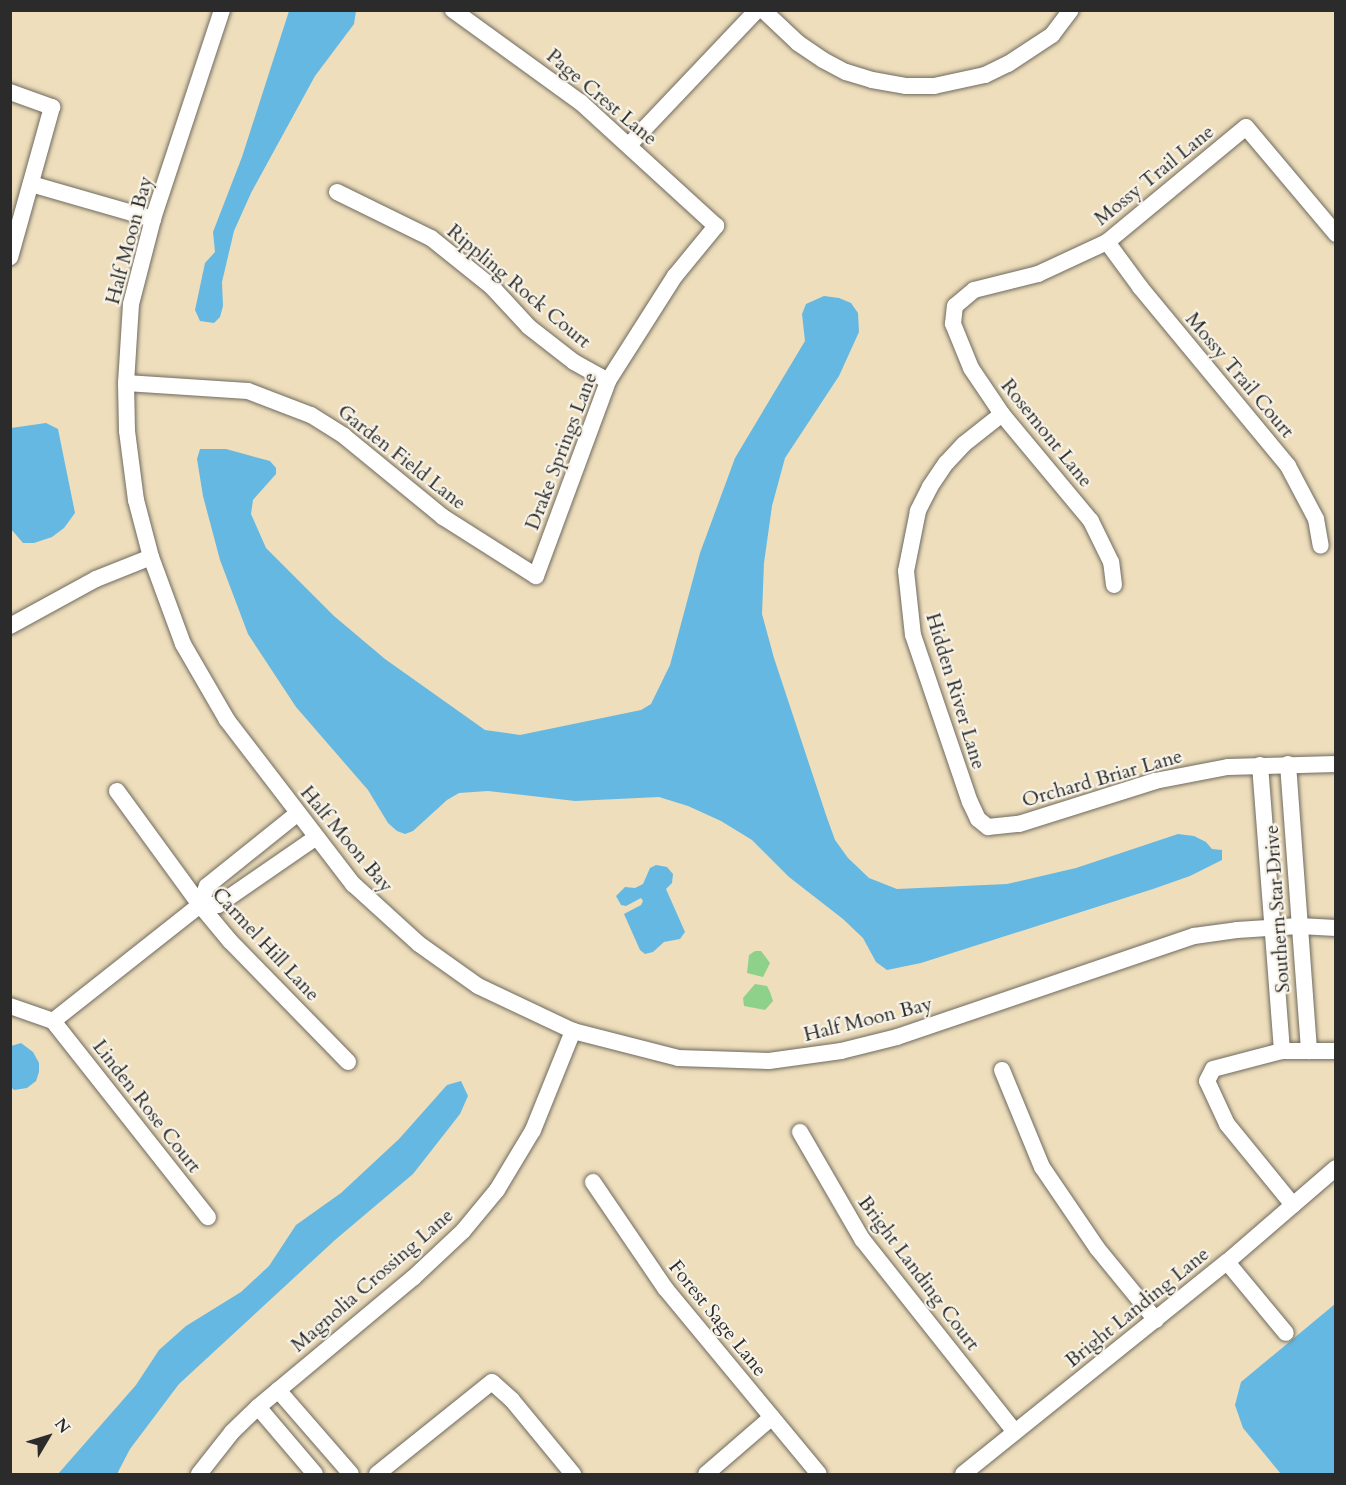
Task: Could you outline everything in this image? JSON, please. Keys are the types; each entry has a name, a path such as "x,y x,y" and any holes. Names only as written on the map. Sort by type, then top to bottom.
{"street":[{"name":"Half Moon Bay","path":"222,10 153,219 131,304 126,383 127,430 136,500 151,557 183,644 227,720 315,838 353,884 419,944 478,986 573,1031 678,1058 722,1061 804,1058 897,1037 1194,936 1237,930 1299,926 1335,928"},
{"name":"Page Crest Lane","path":"453,10 579,102 716,226"},
{"path":"629,145 758,10"},
{"path":"763,10 798,43 846,72 872,80 906,86 934,86 985,75 1008,64 1052,34 1071,10"},
{"path":"10,92 51,107 10,257"},
{"name":"Mossy Trail Lane","path":"955,306 974,290 1038,274 1107,242 1246,127 1335,234"},
{"path":"31,184 153,219"},
{"name":"Rippling Rock Court","path":"338,192 431,238 492,287 529,327 574,362 608,381"},
{"name":"Drake Springs Lane","path":"536,576 608,381 675,276 716,226"},
{"name":"Mossy Trail Court","path":"1107,242 1140,287 1288,466 1316,519 1321,546"},
{"name":"Rosemont Lane","path":"955,306 953,324 959,345 971,368 1002,414 1091,521 1107,552 1114,585"},
{"name":"Garden Field Lane","path":"126,383 248,391 311,415 344,436 443,517 536,576"},
{"name":"Hidden River Lane","path":"988,827 978,819 970,802 913,635 906,571 918,511 930,487 946,463 964,444 1002,414"},
{"path":"10,626 96,579 151,557"},
{"name":"Southern Star Drive","path":"1288,764 1309,1051"},
{"name":"Orchard Briar Lane","path":"988,827 1019,824 1155,780 1228,767 1335,764"},
{"name":"Southern Star Drive","path":"1260,765 1282,1051"},
{"name":"Carmel Hill Lane","path":"117,791 200,905 230,941 348,1062"},
{"path":"10,1006 53,1021 200,905 207,886 297,814"},
{"path":"200,905 218,905 315,838"},
{"name":"Linden Rose Court","path":"53,1021 208,1217"},
{"name":"Magnolia Crossing Lane","path":"199,1474 232,1432 258,1407 413,1278 463,1231 483,1208 509,1172 533,1130 573,1031"},
{"path":"1293,1205 1227,1124 1207,1081 1213,1069 1282,1051 1335,1051"},
{"path":"1002,1070 1042,1167 1097,1248 1156,1320"},
{"name":"Bright Landing Court","path":"800,1132 862,1239 1015,1431"},
{"name":"Bright Landing Lane","path":"963,1474 1227,1262 1335,1168"},
{"name":"Forest Sage Lane","path":"593,1182 665,1288 819,1474"},
{"path":"1227,1262 1286,1332"},
{"path":"377,1474 492,1382 512,1400 573,1474"},
{"path":"278,1390 351,1474"},
{"path":"258,1407 315,1474"},
{"path":"706,1474 772,1417"}],"green space":[{"path":"755,951 761,951 770,963 763,977 747,973 749,955"},
{"path":"755,984 767,986 770,992 773,1001 765,1010 744,1006 743,998"}],"water":[{"path":"289,11 356,11 354,24 315,76 251,193 234,231 222,282 223,306 220,317 214,323 200,321 195,310 205,263 215,252 213,232 242,157"},
{"path":"824,296 839,298 851,303 858,313 859,332 839,376 785,458 772,506 764,563 762,614 774,658 835,840 848,858 869,878 897,889 1007,884 1076,868 1178,834 1194,836 1206,842 1212,849 1222,850 1222,860 1190,876 1153,889 921,963 887,970 876,962 863,938 843,919 789,877 752,840 721,821 688,806 659,797 575,801 488,791 459,793 447,800 413,831 405,834 397,831 388,823 368,790 296,707 248,634 220,560 203,496 197,459 200,449 226,449 270,461 276,468 276,474 253,500 251,514 266,548 334,616 385,659 485,730 520,735 641,710 651,704 670,665 700,553 735,458 805,341 802,314 806,304"},
{"path":"46,423 58,429 75,513 64,528 52,537 34,543 23,543 11,529 11,428"},
{"path":"656,865 667,867 673,874 672,883 666,889 685,932 680,939 664,942 653,952 645,954 640,950 624,914 641,905 643,901 641,898 626,906 621,905 616,896 625,887 635,888 643,884 650,868"},
{"path":"21,1043 33,1052 39,1063 39,1072 36,1081 27,1088 14,1090 11,1087 11,1046"},
{"path":"461,1081 468,1096 460,1114 413,1174 335,1240 179,1384 130,1449 117,1474 58,1474 136,1385 159,1350 186,1326 241,1292 269,1266 296,1225 341,1193 399,1139 447,1085"},
{"path":"1335,1304 1335,1474 1281,1474 1243,1428 1235,1405 1241,1382"}]}
